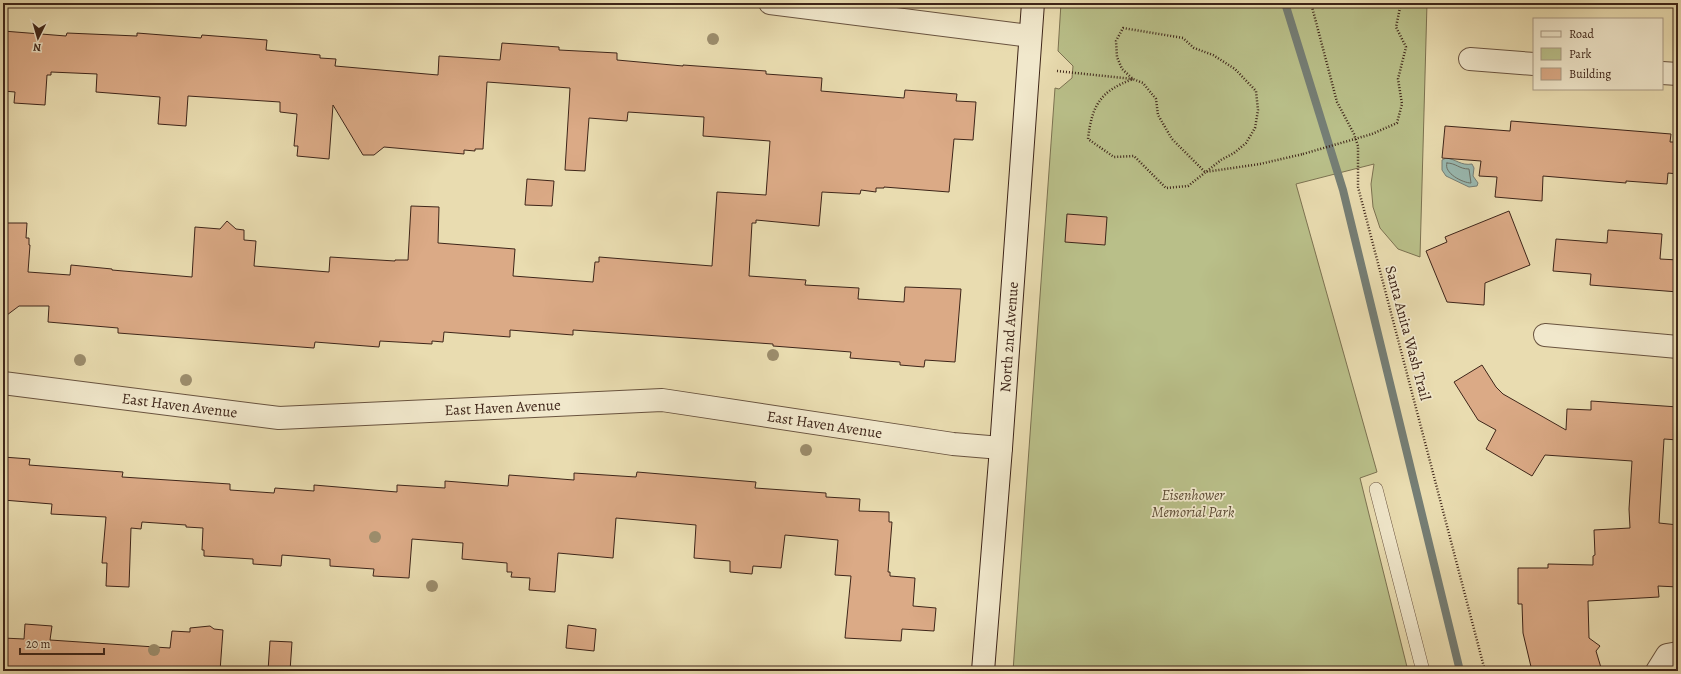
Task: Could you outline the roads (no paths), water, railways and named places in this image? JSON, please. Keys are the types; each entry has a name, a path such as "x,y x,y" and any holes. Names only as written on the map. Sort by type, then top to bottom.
{"street":[{"path":"770,3 1030,36"},
{"name":"North 2nd Avenue","path":"983,671 1001,448 1033,3"},
{"path":"1470,59 1533,64"},
{"path":"1663,73 1678,74"},
{"path":"1545,335 1678,347"},
{"name":"East Haven Avenue","path":"3,383 279,418 662,400 953,444 1001,448"},
{"path":"1657,671 1667,655 1678,653"}],"lane":[{"path":"1376,490 1422,671"}],"water":[{"path":"1446,158 1465,164 1472,164 1474,168 1473,176 1478,183 1477,186 1469,187 1446,176 1442,170 1442,160"}],"waterway":[{"path":"1285,3 1343,190 1460,671"}],"park label":[{"name":"Eisenhower Memorial Park","path":"1193,504"}]}
